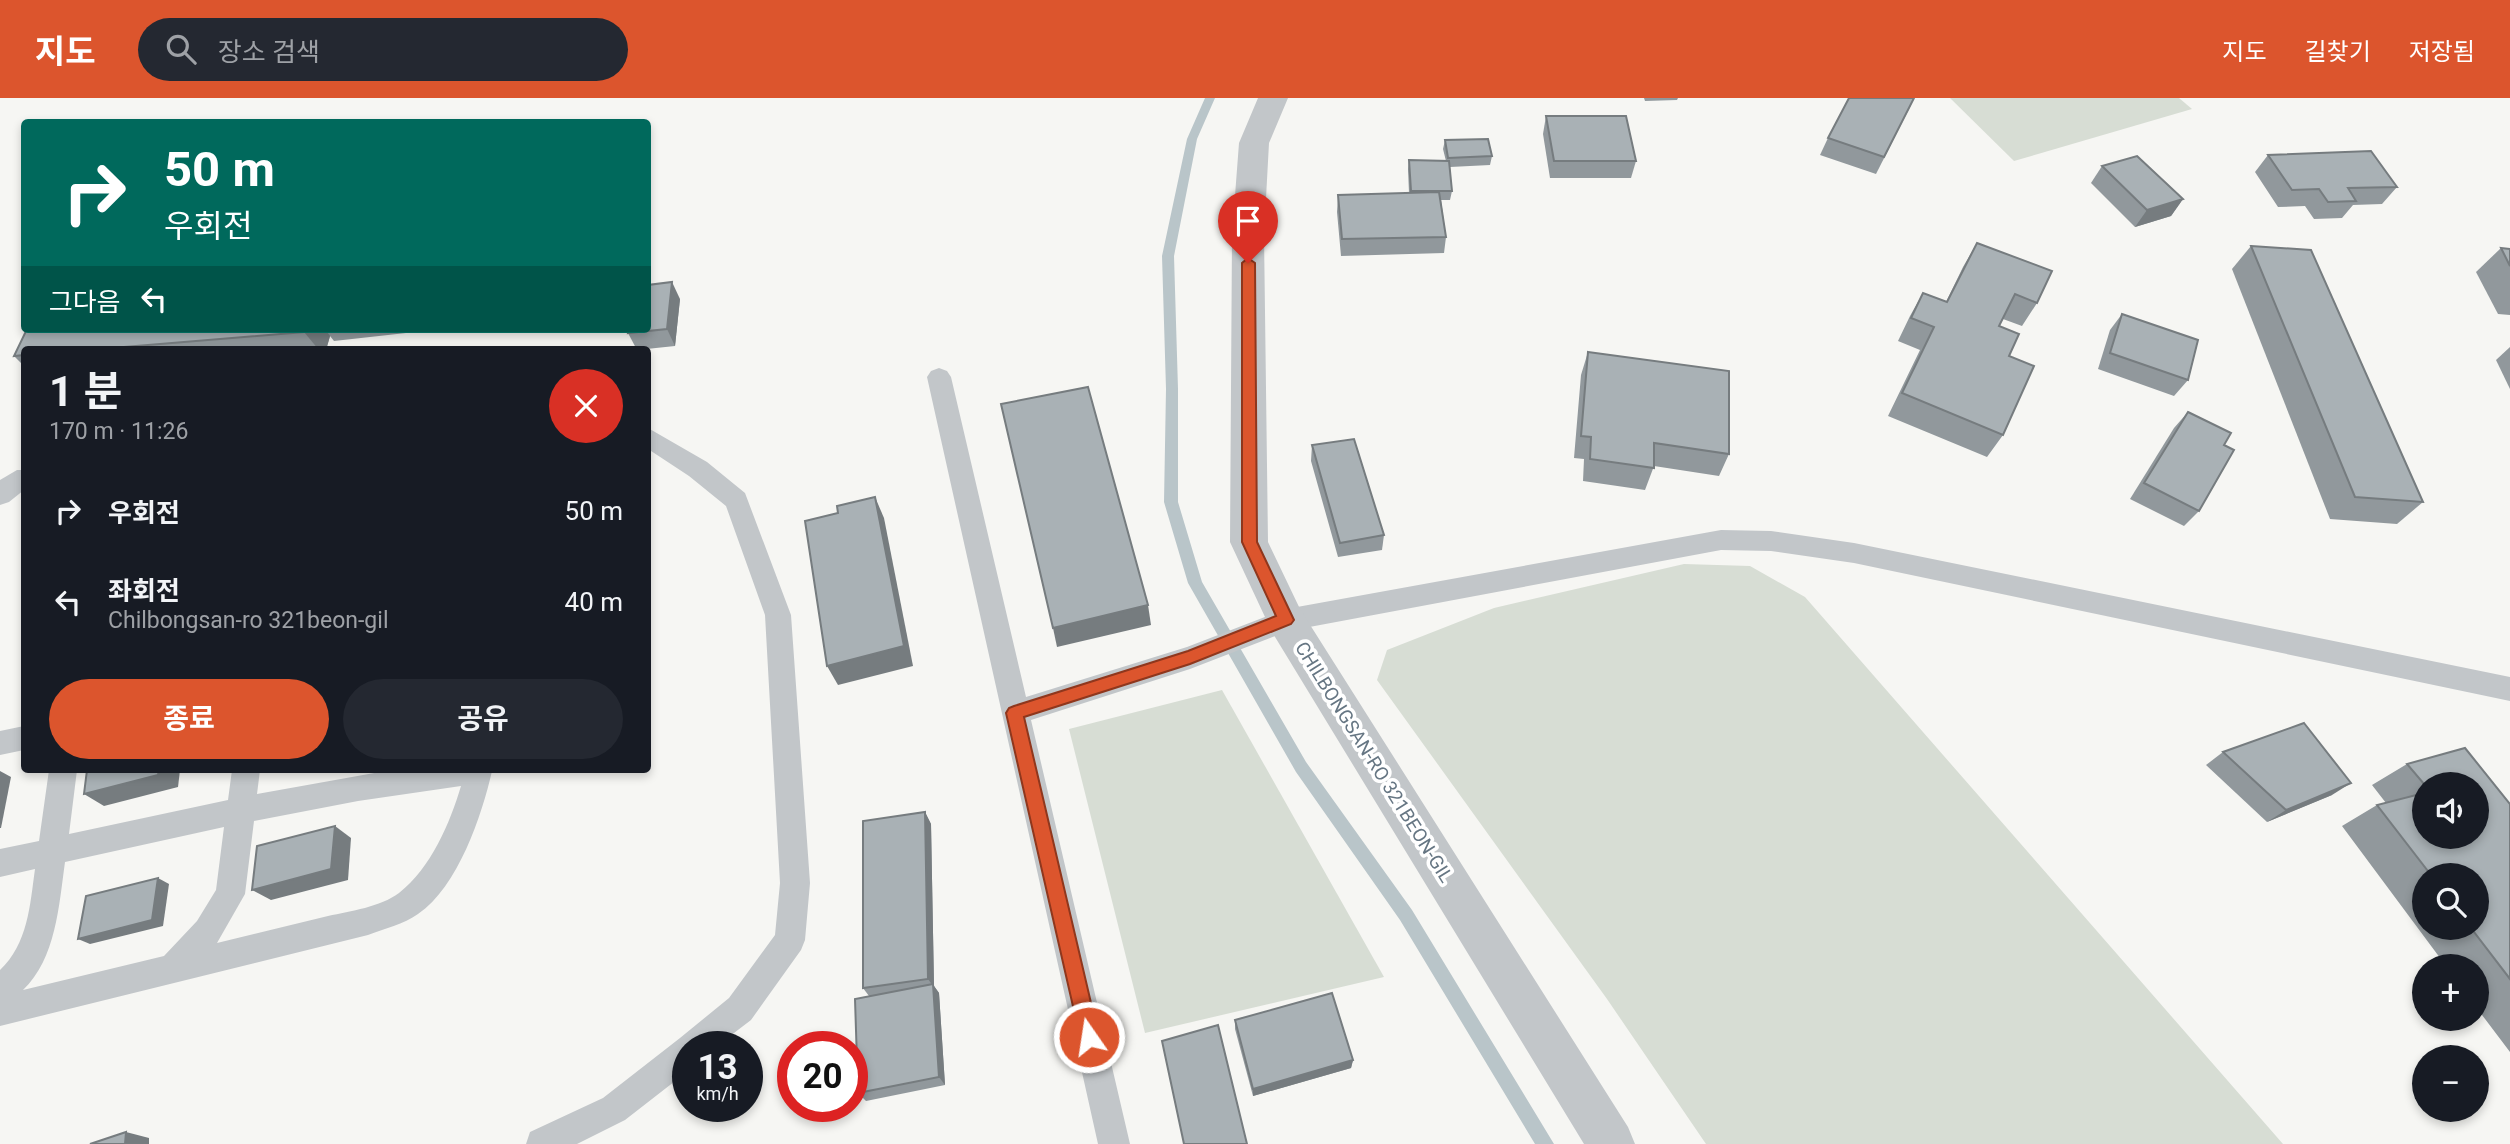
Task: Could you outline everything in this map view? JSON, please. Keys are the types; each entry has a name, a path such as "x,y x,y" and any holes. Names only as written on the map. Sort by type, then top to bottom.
{"street":[{"name":"CHILBONGSAN-RO 321BEON-GIL","path":"1273,98 1254,143 1248,235 1250,542 1286,620 1611,1144"}],"lane":[{"path":"939,377 1114,1144"},
{"path":"651,439 698,470 736,500 778,615 795,883 790,940 740,1009 712,1031"},
{"path":"0,495 16,481 21,480"},
{"path":"1014,713 1190,657 1286,620 1721,540 1771,541 1854,553 2510,689"},
{"path":"0,743 21,739"},
{"path":"0,990 20,971 41,929 63,773"},
{"path":"172,969 208,931 230,894 246,773"},
{"path":"0,863 240,811 407,779 460,773"},
{"path":"0,1011 368,921 411,902 447,856 475,789 478,773"},
{"path":"542,1144 614,1109 672,1064"}],"shaded area":[{"path":"1950,98 2179,98 2192,109 2014,161"},
{"path":"1684,564 1750,566 1805,597 2283,1144 1706,1144 1607,999 1377,680 1387,650 1494,608"},
{"path":"1222,690 1384,977 1145,1033 1069,729"}],"building":[{"path":"1849,98 1914,98 1884,157 1828,138"},
{"path":"1546,116 1626,116 1636,161 1554,161"},
{"path":"1488,139 1492,156 1448,158 1445,140"},
{"path":"2371,151 2397,187 2348,188 2356,201 2328,202 2319,189 2292,190 2268,155"},
{"path":"2137,156 2183,199 2147,210 2102,166"},
{"path":"1409,160 1449,161 1452,191 1411,191"},
{"path":"1439,192 1446,237 1342,239 1338,195"},
{"path":"1977,243 2052,271 2037,303 2015,294 1999,326 2019,334 2009,356 2034,366 2003,435 1902,393 1934,327 1911,318 1923,293 1947,302"},
{"path":"2251,246 2311,250 2423,502 2355,497"},
{"path":"2501,248 2510,249 2510,266"},
{"path":"672,282 667,329 651,331 651,285"},
{"path":"2122,314 2198,340 2188,380 2110,353"},
{"path":"25,333 292,333 136,346 21,346 21,355 14,356"},
{"path":"1588,352 1729,371 1729,454 1654,443 1654,468 1590,459 1591,437 1581,436"},
{"path":"1088,387 1148,605 1053,628 1001,404"},
{"path":"2188,412 2231,433 2224,445 2234,450 2199,511 2144,483"},
{"path":"1354,439 1384,535 1340,543 1312,445"},
{"path":"875,497 904,646 827,666 805,521 838,513 837,506"},
{"path":"2304,723 2351,783 2286,810 2223,752"},
{"path":"2465,748 2484,772 2414,772 2407,764"},
{"path":"87,773 158,773 158,775 84,794"},
{"path":"2489,778 2510,804 2510,979 2480,940 2489,940 2489,863 2422,863 2377,805 2412,796 2412,849 2489,849"},
{"path":"925,812 928,979 863,988 863,821"},
{"path":"335,826 331,869 252,890 257,846"},
{"path":"158,878 152,920 78,939 86,896"},
{"path":"933,984 939,1077 868,1091 868,1031 856,1031 855,999"},
{"path":"1332,993 1353,1060 1253,1089 1235,1020"},
{"path":"1218,1025 1247,1144 1184,1144 1162,1041"},
{"path":"126,1132 125,1144 90,1144"}],"waterway":[{"path":"1210,98 1192,139 1168,256 1172,389 1171,502 1195,583 1301,767 1406,915 1545,1144"}],"route":[{"path":"1089,1037 1014,713 1190,657 1286,620 1250,542 1248,263"}]}
